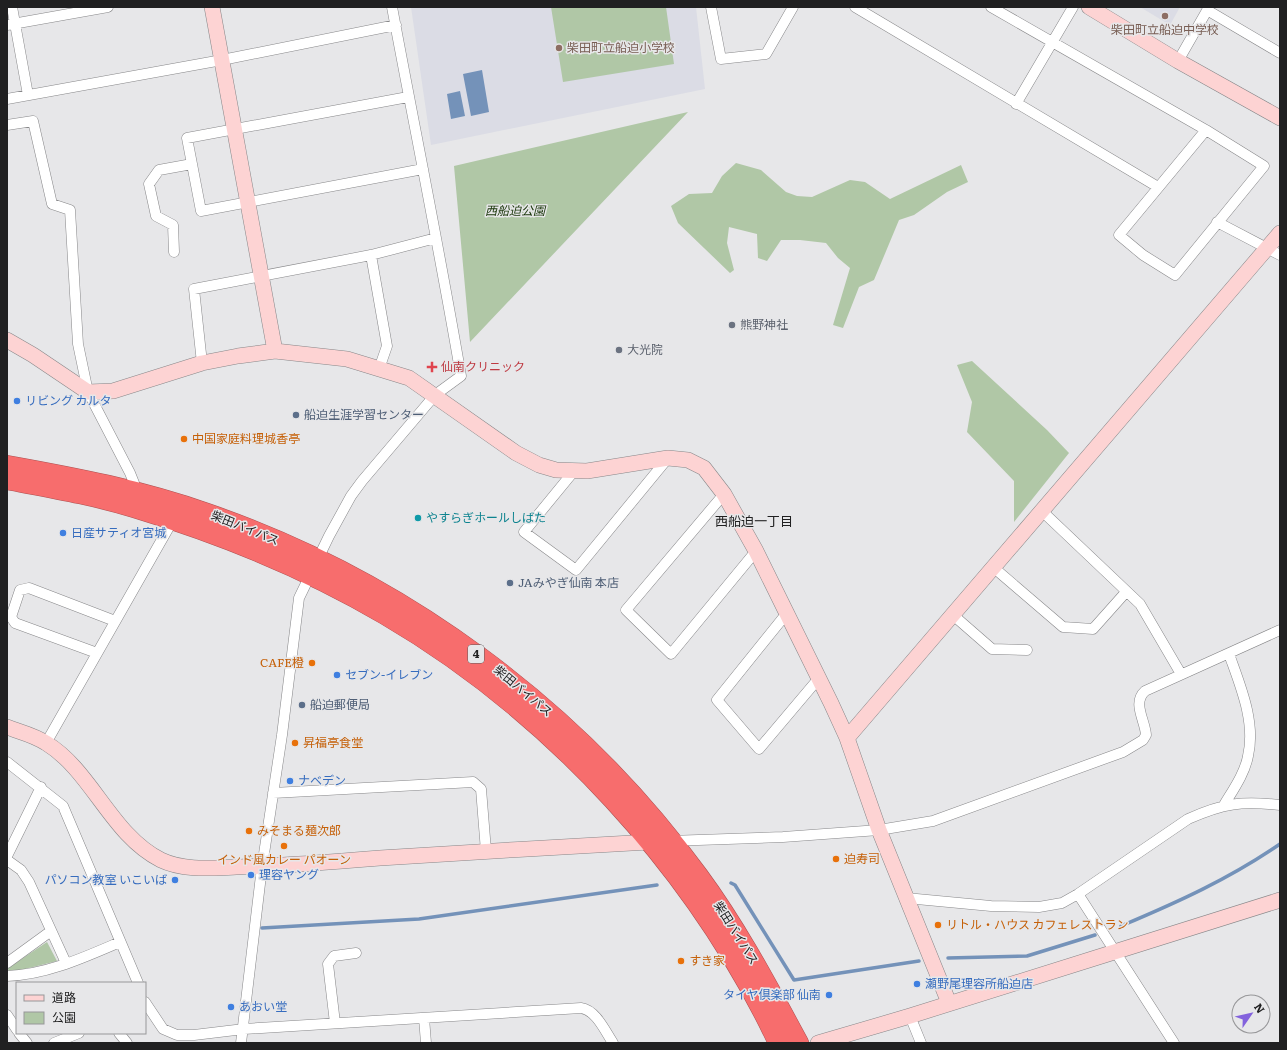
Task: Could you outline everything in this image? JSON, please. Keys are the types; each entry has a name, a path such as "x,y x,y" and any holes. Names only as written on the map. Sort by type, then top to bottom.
{"highway":[{"name":"柴田バイパス","path":"7,465 104,484 206,512 318,558 403,605 443,630 496,668 592,751 672,841 699,876 742,939 799,1043"},
{"name":"柴田バイパス","path":"7,480 92,496 173,520 260,554 309,575 385,615 468,670 543,732 578,765 649,842 697,904 720,939 778,1043"}],"street":[{"path":"12,7 11,25 28,95"},
{"path":"11,25 108,7"},
{"path":"212,7 235,129 260,277 275,351"},
{"path":"241,1043 244,1029 262,867 282,735 299,598 309,575 352,496 435,395 461,376 392,7"},
{"path":"711,7 721,59 766,54 793,7"},
{"path":"855,7 1158,187"},
{"path":"991,7 1130,85 1206,130 1264,166 1175,275 1158,266 1119,235 1206,130"},
{"path":"1016,104 1051,42 1073,7"},
{"path":"1089,7 1178,61 1280,118"},
{"path":"1178,61 1208,9 1280,53"},
{"path":"7,99 222,60 396,25"},
{"path":"408,97 187,138 201,211 423,169"},
{"path":"7,125 33,121 37,144 52,204 70,210 78,344 88,392 130,473 138,493"},
{"path":"174,252 173,225 156,216 149,184 159,170 192,164"},
{"path":"1217,222 1274,251"},
{"path":"847,738 1042,511 1274,251 1280,233"},
{"path":"202,363 194,289 371,255 436,238"},
{"path":"371,255 387,346 379,369"},
{"path":"7,340 33,355 88,392 113,391 202,363 275,351 347,360 409,378 528,461 556,470 574,471 668,458 688,460 704,468 724,494 756,551 847,738 879,830 949,1003"},
{"path":"574,471 524,532 576,570 668,458"},
{"path":"724,494 626,610 671,654 756,551"},
{"path":"1042,511 1140,604 1151,620 1181,674"},
{"path":"46,743 173,520"},
{"path":"994,567 1063,627 1093,629 1126,592"},
{"path":"97,653 15,624 11,617 20,590 28,588 115,621"},
{"path":"786,614 717,700 759,749 819,678"},
{"path":"953,615 992,649 1027,650"},
{"path":"7,727 46,743 72,766 117,822 132,838 157,858 177,865 197,868 262,867 486,851 649,842 783,837 879,830 934,821 1123,752 1143,740 1146,735 1138,703 1141,695 1145,691 1280,630"},
{"path":"1224,805 1243,770 1248,756 1250,735 1244,699 1229,654"},
{"path":"7,762 41,787 63,806 138,982"},
{"path":"273,793 473,782 481,789 486,851"},
{"path":"7,856 41,787"},
{"path":"906,898 991,906 1040,907 1062,903 1078,894 1188,819 1224,805 1254,802 1280,805"},
{"path":"7,860 21,870 29,882 66,963"},
{"path":"1078,894 1174,1043"},
{"path":"818,1043 910,1016 1280,900"},
{"path":"7,963 51,931"},
{"path":"7,976 38,971 66,963 120,942"},
{"path":"335,1023 328,964 334,956 356,953"},
{"path":"146,1005 163,1029 192,1039 244,1029 548,1010 588,1009 613,1043"},
{"path":"7,1015 16,1028"},
{"path":"910,1016 921,1043"},
{"path":"424,1018 426,1043"},
{"path":"20,1034 27,1043"},
{"path":"54,1043 76,1034"},
{"path":"120,1034 127,1043"}],"shaded area":[{"name":"柴田町立船迫小学校","path":"411,7 696,7 705,89 431,145"},
{"name":"柴田町立船迫中学校","path":"1140,7 1180,7 1170,25"}],"green space":[{"path":"551,7 666,7 674,64 563,82"},
{"name":"西船迫公園","path":"688,112 470,342 454,166"},
{"path":"736,163 761,170 786,192 797,196 812,197 850,180 865,182 890,199 961,165 968,182 947,192 914,215 899,220 874,280 859,287 843,328 833,325 850,268 838,258 826,243 800,240 781,240 767,261 758,258 757,234 729,227 727,243 734,270 730,273 678,223 671,206 689,194 712,193 722,176"},
{"path":"972,361 1047,430 1069,453 1014,522 1014,481 967,432 972,402 957,365"},
{"path":"47,942 57,961 9,973 8,968"}],"water":[{"path":"482,70 489,112 471,116 463,74"},
{"path":"460,91 465,116 451,119 447,94"}],"waterway":[{"path":"1121,926 1203,889 1261,857 1280,844"},
{"path":"731,883 735,885 794,980 919,961"},
{"path":"262,928 419,919 657,885"},
{"path":"948,958 1027,956 1095,935"}],"place":[{"name":"柴田町立船迫中学校","path":"1165,16"},
{"name":"柴田町立船迫小学校","path":"559,48"},
{"name":"熊野神社","path":"732,325"},
{"name":"大光院","path":"619,350"},
{"name":"仙南クリニック","path":"432,367"},
{"name":"リビング カルタ","path":"17,401"},
{"name":"船迫生涯学習センター","path":"296,415"},
{"name":"中国家庭料理城香亭","path":"184,439"},
{"name":"やすらぎホールしばた","path":"418,518"},
{"name":"日産サティオ宮城","path":"63,533"},
{"name":"JAみやぎ仙南 本店","path":"510,583"},
{"name":"CAFE橙","path":"312,663"},
{"name":"セブン-イレブン","path":"337,675"},
{"name":"船迫郵便局","path":"302,705"},
{"name":"昇福亭食堂","path":"295,743"},
{"name":"ナベデン","path":"290,781"},
{"name":"みそまる麺次郎","path":"249,831"},
{"name":"インド風カレー パオーン","path":"284,846"},
{"name":"迫寿司","path":"836,859"},
{"name":"理容ヤング","path":"251,875"},
{"name":"パソコン教室 いこいば","path":"175,880"},
{"name":"リトル・ハウス カフェレストラン","path":"938,925"},
{"name":"すき家","path":"681,961"},
{"name":"瀬野尾理容所船迫店","path":"917,984"},
{"name":"タイヤ倶楽部 仙南","path":"829,995"},
{"name":"あおい堂","path":"231,1007"}],"district":[{"name":"西船迫一丁目","path":"754,521"}]}
